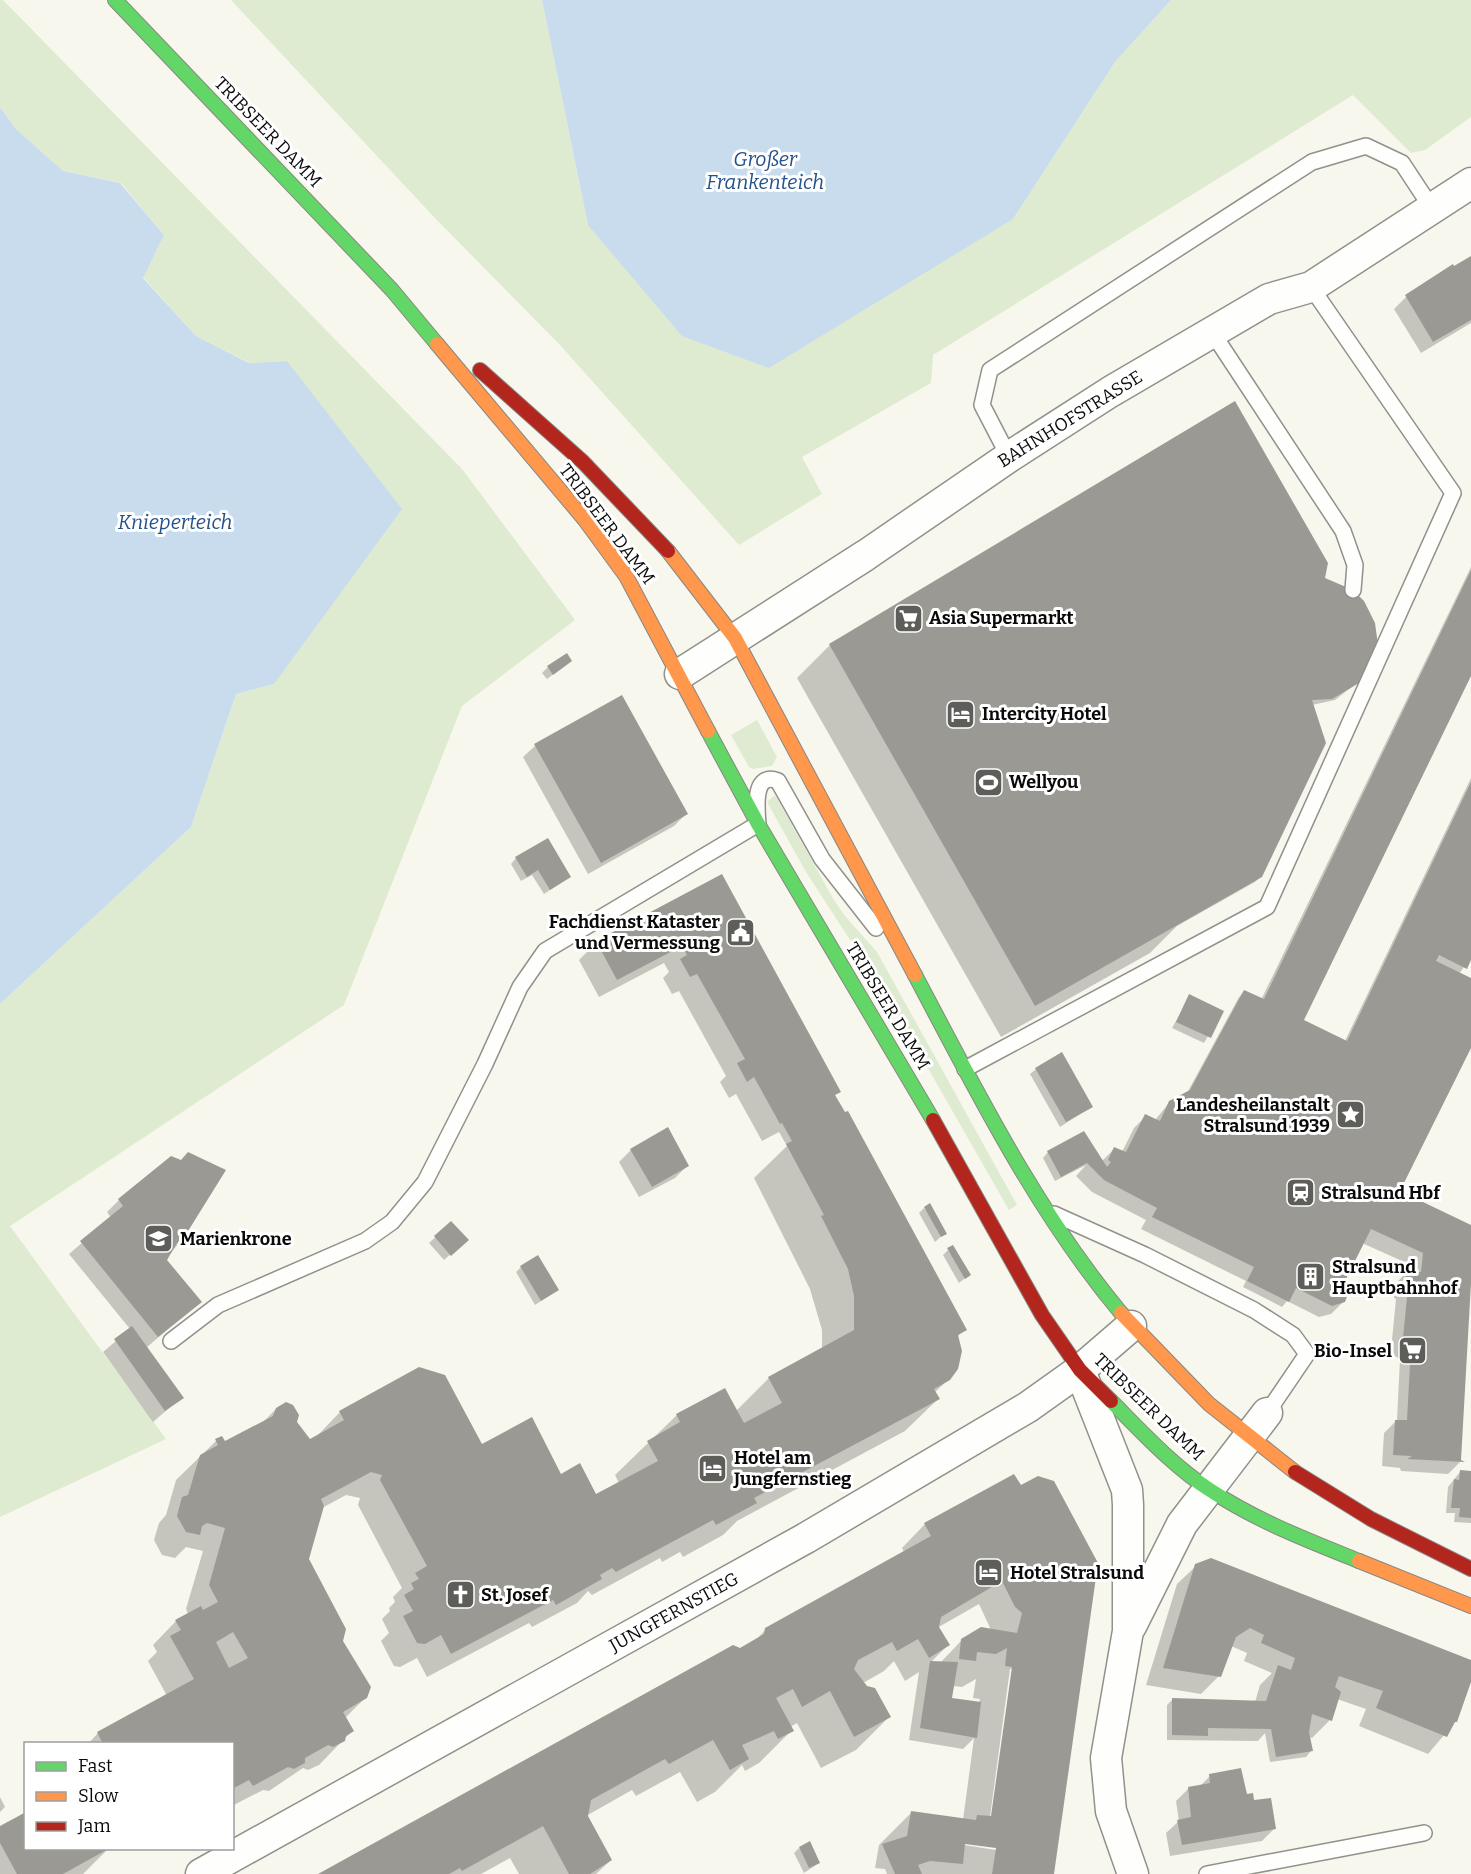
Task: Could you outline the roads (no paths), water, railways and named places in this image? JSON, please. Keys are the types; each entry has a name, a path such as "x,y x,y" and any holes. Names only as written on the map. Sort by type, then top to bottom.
{"main road":[{"name":"TRIBSEER DAMM","path":"115,0 392,290 585,520 626,576 758,824 903,1066 1042,1315 1080,1370 1164,1453 1208,1489 1267,1524 1471,1606"},
{"name":"TRIBSEER DAMM","path":"392,290 583,462 673,556 735,638 965,1070 1047,1212 1097,1285 1131,1326 1180,1377 1249,1436 1337,1500 1397,1534 1471,1569"}],"street":[{"name":"BAHNHOFSTRASSE","path":"680,674 866,555 1009,457 1269,298 1311,287 1471,183"},
{"name":"JUNGFERNSTIEG","path":"201,1874 806,1538 1028,1407 1080,1370 1131,1326"},
{"path":"1080,1370 1127,1490 1128,1631 1106,1758 1111,1811 1133,1874"},
{"path":"1128,1631 1182,1524 1268,1413"}],"lane":[{"path":"1009,457 982,405 990,370 1311,162 1366,146 1402,163 1431,207"},
{"path":"965,1070 1267,907 1453,494 1311,287"},
{"path":"1212,332 1343,531 1355,565 1353,590"},
{"path":"171,1341 218,1305 365,1241 392,1222 425,1182 485,1064 520,987 545,951 758,824 757,794 762,783 774,779 789,799 822,859 859,908 912,969"},
{"path":"1047,1212 1145,1255 1254,1310 1293,1335 1307,1354 1268,1413"},
{"path":"1208,1874 1424,1833"}],"water":[{"name":"Großer Frankenteich","path":"542,0 1171,0 1115,62 1013,219 769,368 682,336 588,225"},
{"name":"Knieperteich","path":"0,107 16,129 63,171 120,183 164,235 143,278 196,336 249,363 287,361 402,509 274,684 236,694 191,827 0,1004"}],"place":[{"name":"Asia Supermarkt","path":"908,618"},
{"name":"Intercity Hotel","path":"961,714"},
{"name":"Wellyou","path":"988,782"},
{"name":"Fachdienst Kataster und Vermessung","path":"741,932"},
{"name":"Landesheilanstalt Stralsund 1939","path":"1351,1115"},
{"name":"Stralsund Hbf","path":"1300,1193"},
{"name":"Marienkrone","path":"159,1239"},
{"name":"Stralsund Hauptbahnhof","path":"1311,1277"},
{"name":"Bio-Insel","path":"1413,1351"},
{"name":"Hotel am Jungfernstieg","path":"713,1468"},
{"name":"Hotel Stralsund","path":"989,1573"},
{"name":"St. Josef","path":"460,1595"}]}
